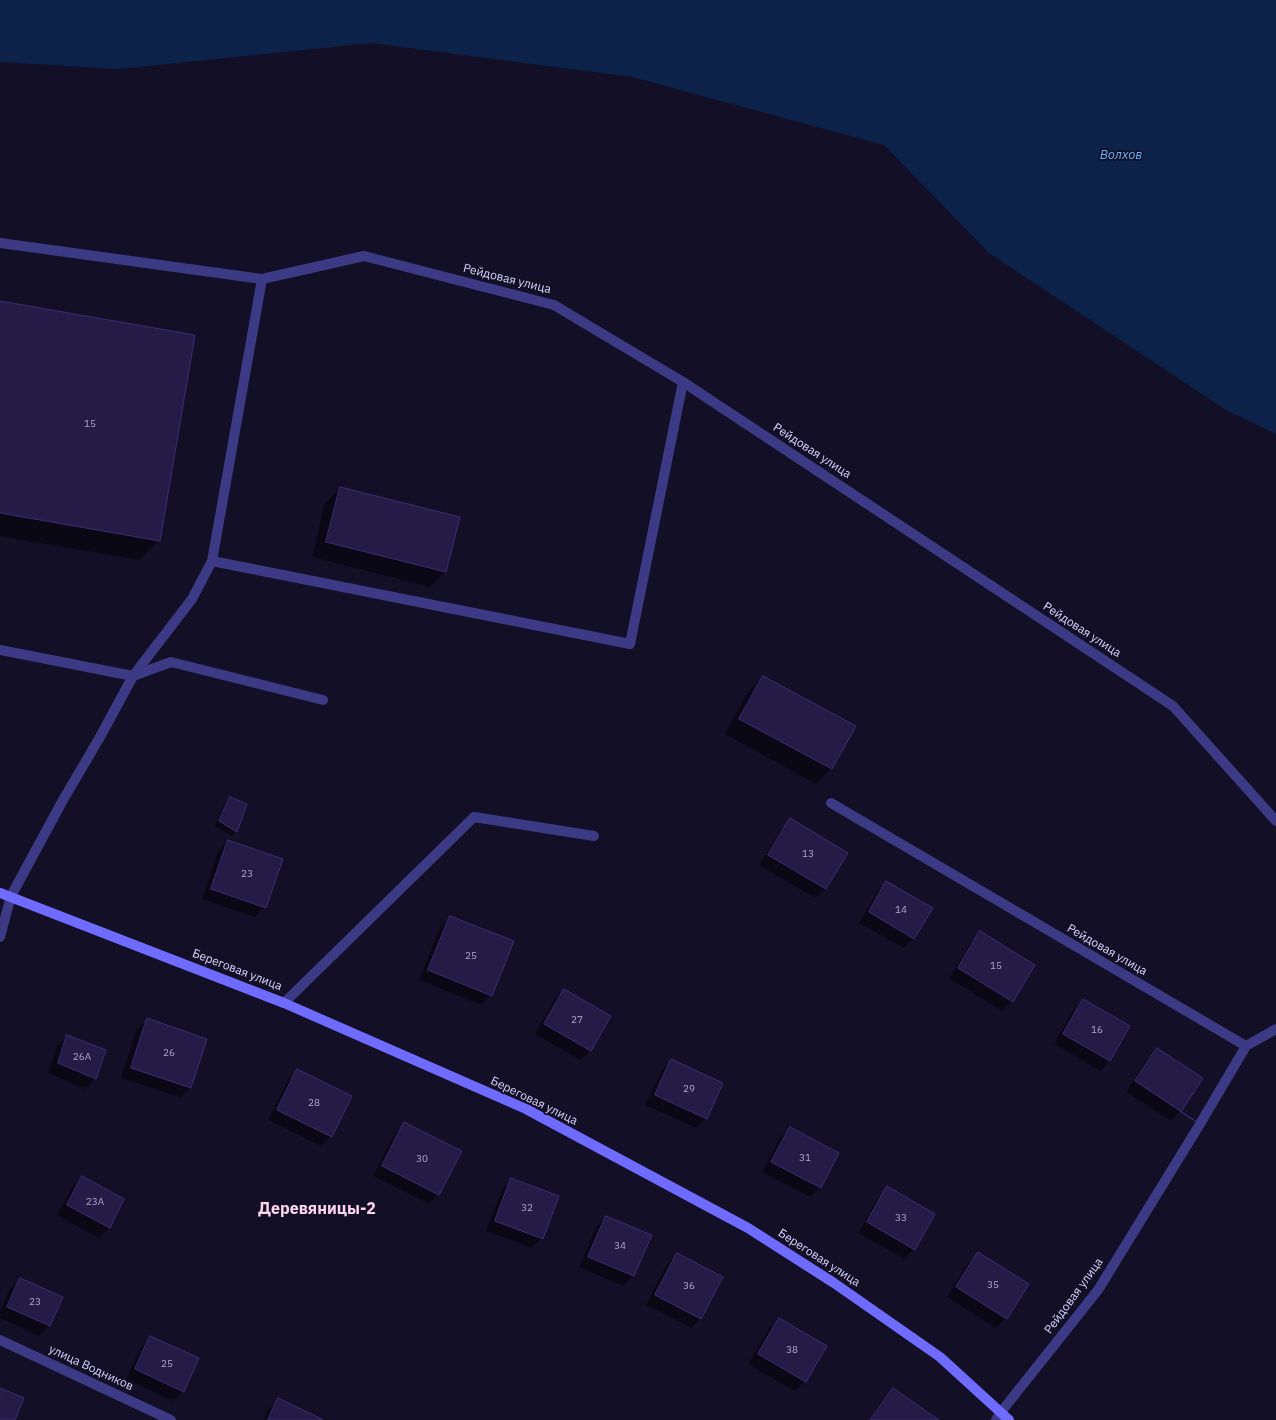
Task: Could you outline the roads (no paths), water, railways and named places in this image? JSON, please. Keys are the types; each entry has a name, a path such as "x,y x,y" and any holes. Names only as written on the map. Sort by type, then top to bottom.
{"street":[{"path":"0,243 262,279 212,561 192,598 133,676 100,738 63,800 11,896 0,937"},
{"name":"Рейдовая улица","path":"262,279 364,256 554,305 683,382 1173,706 1276,821"},
{"path":"212,561 630,644 683,382"},
{"path":"0,650 133,676 171,662 323,700"},
{"name":"Рейдовая улица","path":"831,803 1246,1046"},
{"path":"284,1003 474,817 594,836"},
{"name":"Береговая улица","path":"0,892 284,1003 526,1109 748,1228 834,1283 940,1357 998,1416 1009,1420"},
{"name":"Рейдовая улица","path":"998,1416 1098,1290 1246,1046 1276,1029"},
{"name":"улица Водников","path":"0,1340 171,1420"}],"water":[{"name":"Волхов","path":"0,0 1276,0 1276,434 1226,410 989,253 884,145 632,77 371,43 119,69 0,62"}],"district":[{"name":"Деревяницы-2","path":"317,1209"}]}
